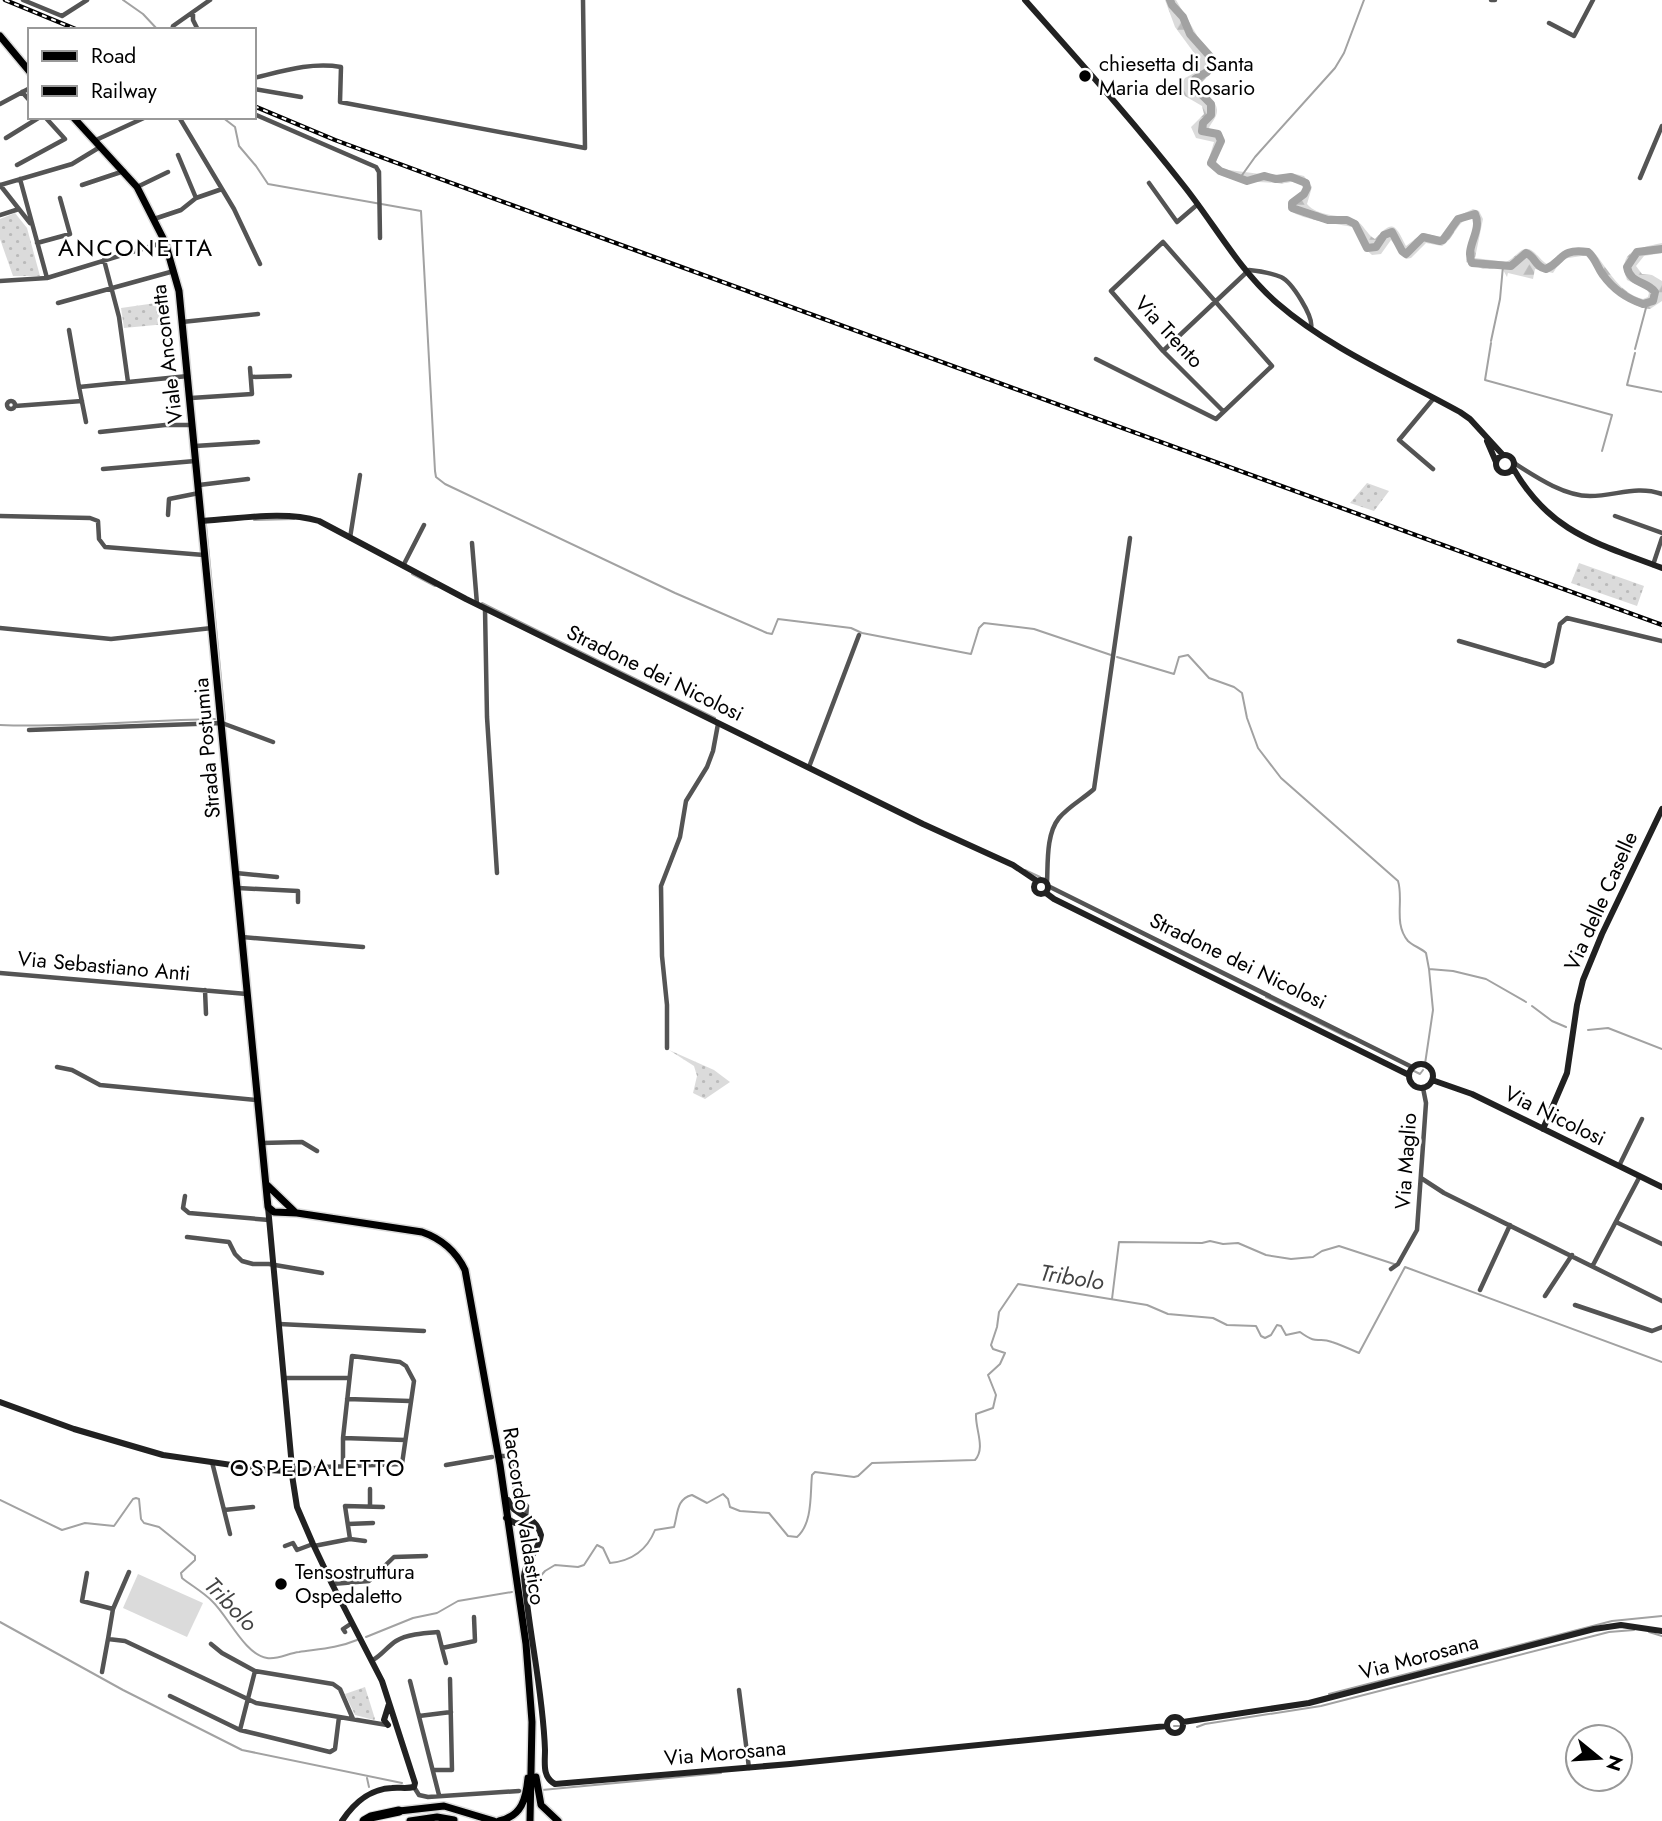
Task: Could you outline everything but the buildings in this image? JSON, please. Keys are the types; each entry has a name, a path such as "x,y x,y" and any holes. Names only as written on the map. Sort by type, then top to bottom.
{"highway":[{"path":"364,1821 399,1811"}],"main road":[{"path":"0,36 28,70"},
{"name":"Viale Anconetta","path":"75,119 137,187 155,219 175,271 189,376 202,521"},
{"name":"Strada Postumia","path":"202,521 268,1204"},
{"path":"266,1183 281,1200"},
{"path":"272,1197 281,1200 278,1212 268,1204 272,1197"},
{"name":"Raccordo Valdastico","path":"281,1200 297,1213"},
{"name":"Raccordo Valdastico","path":"278,1212 416,1230 437,1238 452,1250 462,1264 469,1283 512,1569 523,1624"},
{"name":"Raccordo Valdastico","path":"497,1460 519,1592 533,1743"},
{"path":"499,1821 513,1816 525,1801 532,1722"},
{"path":"530,1821 533,1743"},
{"path":"533,1743 539,1800 545,1812 558,1821"},
{"path":"429,1807 455,1820"},
{"path":"399,1811 452,1807 494,1821"},
{"path":"410,1821 425,1821 437,1817 455,1820"}],"street":[{"path":"23,0 62,16 84,1"},
{"path":"172,28 210,0"},
{"path":"256,77 297,67 341,67 340,102 585,148 583,0"},
{"path":"1549,23 1574,36 1593,0"},
{"path":"1030,2 1198,204 1246,271 1276,302 1311,328 1470,419 1503,455 1510,456 1523,485"},
{"path":"194,12 193,20 197,28"},
{"path":"0,104 28,89"},
{"path":"256,89 301,97"},
{"path":"22,92 28,99"},
{"path":"256,115 376,167 379,172 380,238"},
{"path":"6,138 39,119"},
{"path":"18,165 65,139 45,119"},
{"path":"32,226 0,185 72,163 98,143 142,119"},
{"path":"180,119 222,189 260,264"},
{"path":"1640,178 1662,126"},
{"path":"178,155 196,198"},
{"path":"82,185 124,171"},
{"path":"137,187 168,172"},
{"path":"20,180 47,278"},
{"path":"1149,183 1177,222 1198,204"},
{"path":"155,219 180,210 196,198 222,189"},
{"path":"37,243 70,234 60,198"},
{"path":"0,215 19,209"},
{"path":"0,281 47,278 165,242"},
{"name":"Via Trento","path":"1214,302 1163,242 1111,291 1163,351 1223,411"},
{"path":"104,260 113,288 128,382"},
{"path":"58,303 175,271"},
{"path":"1163,351 1246,271 1258,271 1284,278 1297,294 1311,320 1311,328"},
{"path":"1096,359 1216,419 1272,366 1214,302"},
{"path":"183,322 258,314"},
{"path":"69,330 86,422"},
{"path":"191,398 252,394 250,368"},
{"path":"79,387 189,376"},
{"path":"251,377 290,376"},
{"path":"1433,469 1399,440 1434,398"},
{"path":"15,406 82,401"},
{"path":"100,432 165,425 193,425"},
{"path":"1485,436 1499,470 1523,485 1555,519 1575,534 1662,568"},
{"path":"195,446 258,442"},
{"path":"1496,462 1503,455"},
{"path":"103,469 196,461"},
{"path":"1504,473 1514,465"},
{"path":"1514,465 1576,494 1604,495 1639,489 1662,494"},
{"path":"350,538 360,475"},
{"path":"167,516 169,499 199,489 248,480"},
{"path":"0,516 90,518 98,522 99,539 105,547 205,555"},
{"name":"Stradone dei Nicolosi","path":"202,521 281,516 309,518 330,526 402,566 718,724 1013,865 1037,881 1041,880 1047,887 1409,1075 1413,1085 1423,1088"},
{"path":"1615,516 1662,536 1653,565"},
{"path":"402,566 424,525"},
{"path":"1047,887 1053,828 1068,809 1094,789 1130,538"},
{"path":"472,543 477,604"},
{"path":"485,608 487,716 497,873"},
{"path":"1459,641 1545,666 1552,662 1560,624 1566,618 1662,641"},
{"path":"0,628 111,639 213,628"},
{"path":"808,768 859,635"},
{"path":"29,730 222,723 273,742"},
{"path":"667,1048 661,886 680,837 686,801 707,767 718,724"},
{"name":"Via delle Caselle","path":"1543,1129 1567,1073 1583,980 1662,809"},
{"path":"236,873 277,877"},
{"name":"Stradone dei Nicolosi","path":"1037,881 1035,892 1042,895 1047,887"},
{"name":"Stradone dei Nicolosi","path":"1047,887 1412,1068 1420,1064 1427,1066 1432,1072 1432,1080"},
{"path":"237,888 298,891 298,902"},
{"path":"242,937 363,947"},
{"name":"Via Sebastiano Anti","path":"0,973 247,993"},
{"name":"Via Sebastiano Anti","path":"205,990 206,1014"},
{"path":"57,1067 72,1070 100,1085 257,1100"},
{"path":"1409,1075 1412,1068"},
{"path":"1423,1088 1432,1080"},
{"name":"Via Nicolosi","path":"1432,1080 1472,1094 1662,1187"},
{"name":"Via Maglio","path":"1391,1269 1398,1264 1416,1233 1426,1103 1423,1088"},
{"path":"1619,1166 1642,1119"},
{"path":"261,1143 302,1142 317,1151"},
{"path":"1593,1265 1640,1176"},
{"path":"1421,1178 1444,1193 1662,1301"},
{"path":"185,1196 183,1208 189,1213 269,1222 278,1212"},
{"name":"Strada Postumia","path":"268,1204 297,1507 332,1584 373,1660 389,1702 389,1720"},
{"path":"1616,1222 1662,1244"},
{"path":"1480,1290 1510,1225"},
{"path":"187,1237 229,1242 234,1254 242,1261 253,1264 322,1273"},
{"path":"1545,1296 1572,1255"},
{"path":"1575,1305 1653,1331 1662,1327"},
{"path":"279,1325 424,1331"},
{"path":"0,1402 74,1429 163,1455 267,1470 401,1465 414,1381 406,1366 394,1359 352,1356 342,1438 343,1466"},
{"path":"284,1378 348,1378"},
{"path":"347,1399 410,1401"},
{"path":"342,1438 405,1440"},
{"path":"446,1465 497,1460 507,1456 511,1460 516,1495 527,1505 514,1536 519,1592"},
{"path":"497,1460 509,1504 536,1525"},
{"path":"212,1461 230,1534"},
{"path":"370,1489 370,1506"},
{"path":"350,1539 345,1506 383,1507"},
{"path":"224,1510 253,1507"},
{"path":"508,1521 523,1514"},
{"path":"508,1521 521,1524 531,1522 536,1525"},
{"path":"508,1521 512,1569"},
{"path":"348,1524 373,1523"},
{"name":"Via Morosana","path":"536,1525 541,1533 541,1541 527,1564 524,1576 543,1720 545,1771 549,1780 555,1784 749,1768 1167,1726"},
{"path":"285,1546 293,1543 297,1550 350,1539 365,1542"},
{"path":"332,1584 369,1581 394,1557 426,1556"},
{"path":"103,1672 113,1609 129,1572"},
{"path":"87,1573 82,1601 113,1609"},
{"path":"442,1648 475,1641 474,1617"},
{"path":"342,1631 352,1623"},
{"name":"Via Morosana","path":"1183,1722 1309,1703 1594,1629 1621,1625 1662,1631"},
{"path":"373,1660 384,1654 396,1641 422,1633 438,1632 446,1663"},
{"path":"108,1639 125,1641 264,1706 375,1722 389,1720 400,1734 414,1777 414,1787 423,1797 519,1791"},
{"path":"211,1644 255,1671 333,1684 340,1689 353,1719"},
{"path":"240,1730 255,1671"},
{"path":"434,1770 452,1770 450,1679"},
{"path":"410,1681 439,1795"},
{"path":"739,1690 749,1768"},
{"path":"170,1696 240,1730 331,1752 335,1749 339,1717"},
{"path":"419,1716 451,1712"},
{"name":"Via Morosana","path":"1173,1717 1178,1717 1183,1722 1182,1730 1177,1733 1170,1731 1167,1726 1169,1719 1173,1717"},
{"path":"342,1821 358,1801 372,1792 414,1787"}],"green space":[{"path":"1165,0 1176,0 1198,37 1220,64 1200,84 1217,108 1209,128 1224,139 1216,162 1221,169 1277,176 1291,173 1304,176 1312,187 1307,204 1312,208 1355,220 1375,239 1386,229 1393,227 1406,246 1423,233 1440,237 1454,218 1473,209 1479,211 1483,219 1475,258 1506,262 1522,250 1529,249 1547,264 1572,248 1584,248 1592,250 1620,286 1643,299 1648,297 1646,289 1627,280 1624,270 1627,256 1638,249 1662,243 1662,253 1644,256 1636,266 1642,274 1652,275 1662,281 1662,301 1650,309 1629,302 1603,280 1588,255 1562,259 1553,273 1535,269 1533,279 1508,273 1507,277 1502,268 1483,269 1466,262 1477,223 1473,216 1467,218 1442,246 1426,243 1411,258 1406,259 1391,240 1381,254 1372,255 1362,246 1353,227 1312,219 1291,211 1289,202 1302,192 1304,186 1292,182 1240,181 1223,176 1207,165 1214,142 1196,138 1191,127 1204,114 1202,106 1185,96 1180,86 1185,78 1200,70 1200,61 1175,27"},
{"path":"15,213 27,228 40,276 13,276 0,239 0,219"},
{"path":"163,302 166,324 124,328 121,308"},
{"path":"1367,483 1389,491 1374,511 1350,503"},
{"path":"1579,563 1644,586 1637,606 1571,583"},
{"path":"669,1050 714,1070 730,1082 705,1099 693,1093 697,1076 694,1066"},
{"path":"138,1574 203,1603 187,1637 123,1608"},
{"path":"365,1687 374,1720 355,1715 345,1694"}],"waterway":[{"path":"123,0 143,14 156,28"},
{"path":"1170,0 1183,17 1190,34 1215,62 1207,72 1195,79 1194,87 1211,104 1211,115 1203,123 1202,131 1218,134 1221,141 1211,163 1220,171 1247,181 1264,176 1276,179 1291,177 1306,183 1304,194 1292,203 1292,208 1328,220 1347,220 1355,224 1367,248 1376,247 1384,235 1392,232 1406,254 1423,237 1443,240 1458,219 1475,214 1477,227 1470,251 1472,263 1511,266 1526,253 1546,269 1567,254 1588,252 1611,285 1643,304 1653,301 1655,292 1632,277 1627,267 1637,252 1662,249"},
{"path":"1240,178 1255,157 1335,68 1344,53 1364,0"},
{"path":"225,119 235,127 239,146 268,184 421,211 435,471 436,477 445,484 675,593 767,633 772,634 778,619 851,628 862,633 971,654 979,628 984,623 1034,629 1111,655"},
{"path":"1491,341 1500,299 1503,266"},
{"path":"1635,349 1647,304"},
{"path":"1491,343 1485,380 1612,415 1602,451"},
{"path":"1635,353 1627,385 1662,392"},
{"path":"254,520 294,519"},
{"path":"206,525 225,719"},
{"path":"412,574 435,586"},
{"path":"482,603 715,718"},
{"path":"1117,657 1174,674 1179,657 1188,655 1209,678 1234,687 1242,693 1247,718 1258,748 1281,778 1398,881 1401,927 1408,941 1426,953 1429,969"},
{"path":"0,725 216,719"},
{"path":"1025,870 1040,877"},
{"path":"1425,1064 1433,1010 1429,969 1453,971 1486,979 1526,1002"},
{"path":"1266,997 1349,1038"},
{"path":"1532,1006 1552,1021 1566,1027"},
{"path":"1588,1030 1608,1028 1662,1049"},
{"path":"1410,1069 1420,1074 1423,1070"},
{"path":"1112,1299 1119,1242 1238,1243 1266,1255 1291,1259 1313,1257 1339,1246 1394,1264"},
{"name":"Tribolo","path":"529,1589 545,1571 555,1565 584,1565 597,1545 603,1548 610,1563 631,1557 643,1549 655,1530 674,1527 680,1503 692,1495 707,1503 723,1494 730,1507 740,1511 769,1513 788,1536 797,1537 806,1524 812,1475 815,1472 854,1477 872,1463 975,1460 980,1450 976,1414 993,1408 996,1395 988,1375 1000,1364 1005,1353 993,1349 991,1345 999,1312 1018,1284 1147,1305 1168,1314 1213,1318 1227,1325 1256,1326 1265,1338 1271,1335 1277,1325 1281,1326 1286,1335 1300,1332 1311,1339 1327,1340 1359,1353 1405,1267 1662,1362"},
{"name":"Tribolo","path":"0,1500 62,1530 85,1523 114,1526 133,1499 139,1499 141,1519 144,1523 159,1527 195,1556 195,1560 181,1573 182,1578 212,1601 251,1650 267,1658 275,1658 336,1647 357,1640"},
{"name":"Tribolo","path":"366,1637 413,1618 437,1613 458,1601 512,1592"},
{"path":"1329,1694 1612,1621 1662,1616"},
{"path":"0,1622 123,1690 242,1750 402,1783"},
{"path":"1197,1727 1321,1706 1609,1632 1634,1630"},
{"path":"1649,1632 1662,1636"},
{"path":"1174,1726 1180,1726"},
{"path":"542,1790 721,1773"},
{"path":"367,1778 369,1787"}],"railway":[{"path":"5,0 73,28"},
{"path":"256,107 424,173 1662,625"}],"place":[{"name":"chiesetta di Santa Maria del Rosario","path":"1085,76"},
{"name":"Tensostruttura Ospedaletto","path":"281,1584"}],"district":[{"name":"ANCONETTA","path":"136,248"},
{"name":"OSPEDALETTO","path":"318,1468"}]}
